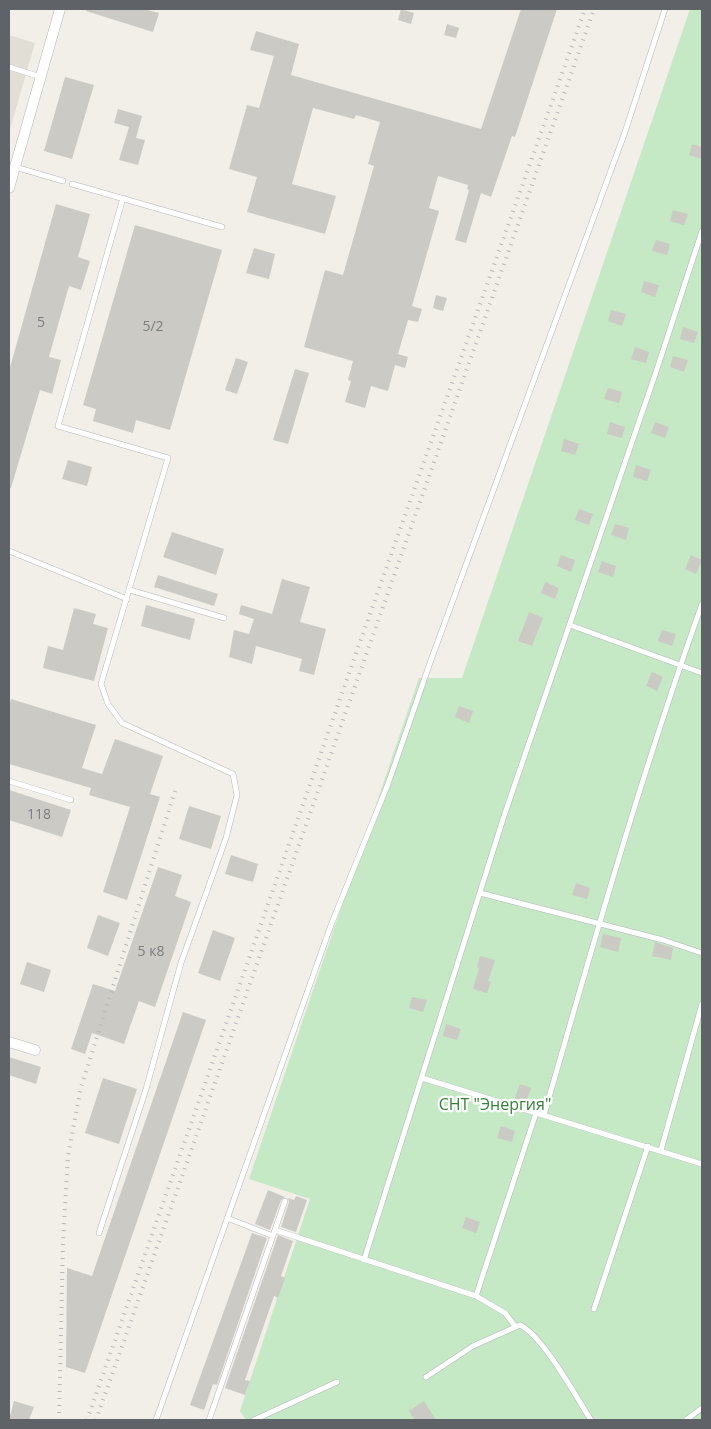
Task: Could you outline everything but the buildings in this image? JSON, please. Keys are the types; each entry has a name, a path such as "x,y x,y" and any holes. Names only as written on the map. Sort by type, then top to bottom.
{"street":[{"path":"9,188 60,9"},
{"path":"9,1042 35,1050"}],"lane":[{"path":"157,1420 331,924 388,784 431,660 625,132 665,9"},
{"path":"9,67 41,77"},
{"path":"15,167 63,181"},
{"path":"72,184 222,226"},
{"path":"99,1233 146,1088 182,962 226,838 237,795 233,774 122,723 108,704 101,684 168,458 58,426 123,198"},
{"path":"364,1260 504,816 702,231"},
{"path":"9,551 127,600"},
{"path":"130,590 224,618"},
{"path":"544,1115 620,853 680,664 702,604"},
{"path":"570,625 702,672"},
{"path":"9,781 71,800"},
{"path":"480,893 663,940 702,952"},
{"path":"661,1150 702,1004"},
{"path":"422,1078 702,1164"},
{"path":"476,1296 536,1113"},
{"path":"594,1309 648,1146"},
{"path":"209,1420 285,1201"},
{"path":"227,1218 273,1236"},
{"path":"275,1230 476,1296 505,1313 515,1326"},
{"path":"426,1377 473,1346 520,1325 528,1329 536,1337 591,1420"},
{"path":"254,1420 337,1382"},
{"path":"686,1420 702,1408"}],"shaded area":[{"path":"9,35 35,43 9,133"}],"green space":[{"name":"СНТ \"Энергия\"","path":"690,9 702,9 702,1420 246,1420 240,1411 310,1199 249,1179 419,678 462,678"}],"railway":[{"path":"87,1420 585,9"},
{"path":"96,1420 594,9"},
{"path":"59,1420 63,1242 68,1156 81,1087 175,791"}]}
